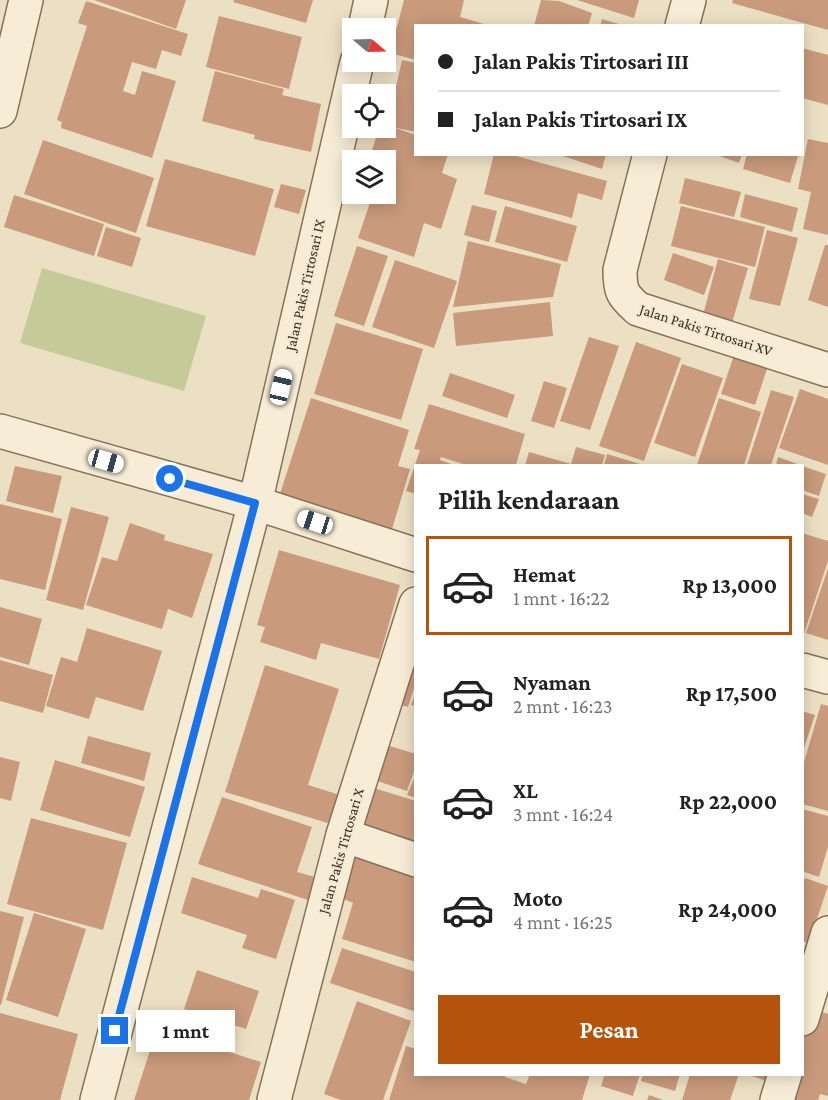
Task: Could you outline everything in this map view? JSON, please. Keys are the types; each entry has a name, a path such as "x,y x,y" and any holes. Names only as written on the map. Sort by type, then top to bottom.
{"street":[{"path":"0,111 26,0"},
{"path":"367,18 371,0"},
{"path":"683,24 689,0"},
{"name":"Jalan Pakis Tirtosari IX","path":"97,1100 255,503 355,72"},
{"name":"Jalan Pakis Tirtosari XV","path":"649,156 620,270 620,288 625,298 638,309 828,370"},
{"path":"0,431 255,503 414,554"},
{"name":"Jalan Pakis Tirtosari X","path":"274,1100 344,835 414,610"},
{"path":"804,671 828,677"},
{"path":"344,835 414,859"},
{"path":"811,1003 828,933"},
{"path":"777,1100 784,1076"}],"green space":[{"path":"42,268 206,316 184,391 20,343"}],"building":[{"path":"94,0 186,0 176,29"},
{"path":"234,0 313,0 306,23 233,2"},
{"path":"404,0 464,0 460,17 484,24 414,24 414,59 396,55 396,30"},
{"path":"541,0 559,1 592,13 589,24 535,24"},
{"path":"577,0 639,0 634,18"},
{"path":"733,0 828,0 828,30 732,3"},
{"path":"86,1 188,34 181,56 162,50 156,69 132,62 123,91 135,95 142,71 176,81 152,158 61,128 62,122 57,120 87,26 78,23"},
{"path":"219,16 302,37 289,89 206,67"},
{"path":"602,19 619,24 601,24"},
{"path":"804,49 828,55 828,105 804,99"},
{"path":"402,60 414,63 414,132 396,128 396,86"},
{"path":"215,71 284,89 282,95 321,104 311,152 254,139 255,135 202,121"},
{"path":"396,128 414,134 414,156 447,156 442,173 457,179 441,229 424,223 414,257 358,238 370,204 396,204 396,150 372,150 376,138 396,138"},
{"path":"808,139 828,143 828,235 803,229 811,192 798,189"},
{"path":"43,140 154,178 136,233 24,194"},
{"path":"494,156 516,156 607,181 602,200 578,193 572,218 484,194"},
{"path":"563,156 605,156 602,169"},
{"path":"720,156 741,156 739,163"},
{"path":"746,156 798,156 790,183 743,169"},
{"path":"165,159 274,189 255,256 146,226"},
{"path":"685,178 741,192 734,217 679,203"},
{"path":"281,184 306,190 299,214 274,207"},
{"path":"745,194 798,208 792,232 740,217"},
{"path":"14,195 104,224 94,256 4,227"},
{"path":"472,205 497,211 489,242 464,235"},
{"path":"505,206 577,226 567,262 495,242"},
{"path":"681,206 765,227 755,267 671,246"},
{"path":"106,227 141,238 132,267 97,256"},
{"path":"767,230 798,238 780,306 749,299"},
{"path":"468,241 561,264 553,297 453,307"},
{"path":"825,245 828,245 828,307 808,300"},
{"path":"357,246 388,256 364,326 334,316"},
{"path":"673,253 714,267 704,295 664,280"},
{"path":"718,259 748,268 732,323 703,315"},
{"path":"395,260 457,281 434,348 372,327"},
{"path":"550,302 553,336 456,346 453,313"},
{"path":"336,323 423,349 401,420 314,394"},
{"path":"589,337 619,346 590,430 560,421"},
{"path":"636,342 681,358 644,461 599,446"},
{"path":"735,352 769,363 755,405 721,394"},
{"path":"682,364 723,378 695,457 654,443"},
{"path":"450,373 515,395 507,418 442,396"},
{"path":"544,381 567,388 554,428 531,421"},
{"path":"800,389 828,399 828,465 779,448"},
{"path":"771,390 794,397 771,464 747,464"},
{"path":"311,398 409,430 398,466 410,469 390,536 278,500"},
{"path":"719,398 761,412 744,464 697,464"},
{"path":"429,404 525,434 516,464 463,464 441,457 440,460 451,464 415,464 420,450 414,449"},
{"path":"576,447 605,455 602,464 571,464"},
{"path":"529,452 571,464 525,464"},
{"path":"607,454 640,464 604,464"},
{"path":"778,457 797,464 776,464"},
{"path":"15,466 62,476 53,513 6,501"},
{"path":"804,467 826,474 819,496 804,491"},
{"path":"414,468 414,493 406,491"},
{"path":"804,495 819,499 812,517 804,514"},
{"path":"0,504 62,519 45,590 0,579"},
{"path":"71,507 109,517 83,610 46,600"},
{"path":"130,523 165,535 164,540 213,554 192,618 168,609 162,629 86,605 102,557 117,561"},
{"path":"804,534 828,541 828,561 804,634"},
{"path":"279,550 400,585 379,659 321,643 316,660 260,642 265,627 257,625"},
{"path":"828,568 828,640 806,633"},
{"path":"0,607 42,619 29,665 0,657"},
{"path":"414,617 414,688 408,707 388,701"},
{"path":"87,628 162,651 143,711 96,697 89,719 46,706 61,657 77,662"},
{"path":"0,660 53,675 43,713 0,701"},
{"path":"265,665 339,689 308,785 340,795 331,824 225,792"},
{"path":"821,704 828,706 828,811 804,805 804,762"},
{"path":"804,712 815,715 804,748"},
{"path":"88,736 151,753 144,781 81,763"},
{"path":"380,743 414,753 414,772 407,791 368,778"},
{"path":"0,757 20,762 11,801 0,798"},
{"path":"55,760 145,787 130,837 40,810"},
{"path":"414,779 414,797 407,795"},
{"path":"374,788 414,800 414,847 360,830"},
{"path":"222,797 312,827 297,872 315,877 308,900 198,864"},
{"path":"804,810 828,816 828,847 819,877 804,872"},
{"path":"31,818 127,843 103,930 7,904"},
{"path":"356,850 414,872 414,961 342,939 353,903 337,896"},
{"path":"192,877 258,898 261,889 295,900 276,959 242,948 247,935 181,913"},
{"path":"805,878 828,886 809,943 804,942"},
{"path":"0,911 24,917 1,1005 0,1005"},
{"path":"34,913 86,929 58,1017 6,1000"},
{"path":"342,948 414,971 414,1011 330,983"},
{"path":"197,970 259,991 246,1029 184,1009"},
{"path":"357,1001 411,1021 383,1100 341,1100 324,1094"},
{"path":"814,1009 828,1014 828,1096 820,1094 818,1100 783,1100 791,1076 804,1076 804,1037"},
{"path":"0,1013 78,1034 60,1100 0,1100"},
{"path":"157,1029 261,1062 249,1100 134,1100"},
{"path":"406,1046 414,1048 414,1076 505,1076 526,1084 529,1076 589,1076 582,1100 389,1100"},
{"path":"604,1076 639,1076 633,1096 601,1086"},
{"path":"642,1076 679,1076 675,1091 641,1081"},
{"path":"689,1076 738,1076 730,1100 682,1100"},
{"path":"752,1076 776,1076 774,1084"},
{"path":"649,1095 663,1100 647,1100"}],"route":[{"path":"115,1031 255,503 170,479"}]}
